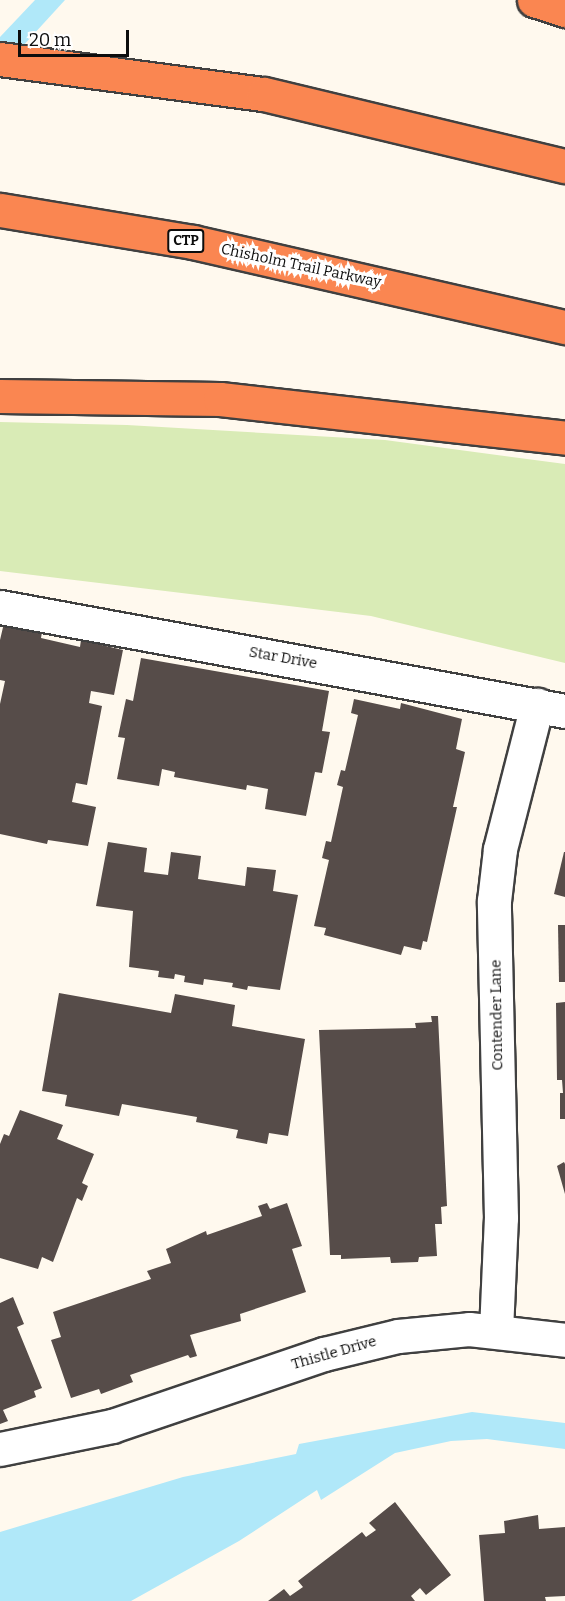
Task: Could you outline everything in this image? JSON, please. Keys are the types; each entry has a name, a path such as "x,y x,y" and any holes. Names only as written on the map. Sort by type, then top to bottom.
{"highway":[{"path":"534,0 565,10"},
{"path":"0,39 264,94 565,166"},
{"path":"0,59 264,94"},
{"name":"Chisholm Trail Parkway","path":"0,210 193,242 565,327"},
{"path":"0,396 220,399 565,438"}],"lane":[{"name":"Star Drive","path":"0,607 551,708"},
{"name":"Contender Lane","path":"496,1331 501,1218 495,893 500,849 551,708"},
{"name":"Thistle Drive","path":"0,1449 112,1426 356,1345 440,1329 496,1331 565,1340"}],"green space":[{"path":"0,422 127,425 385,440 565,464 565,663 371,616 0,571"}],"water":[{"path":"35,0 65,0 0,71 0,37"},
{"path":"472,1412 565,1423 565,1449 487,1439 451,1441 395,1453 321,1500 317,1490 239,1541 131,1601 0,1601 0,1532 183,1477 296,1454 299,1444"}],"building":[{"path":"4,623 42,632 41,638 80,647 81,640 123,650 114,695 91,691 89,703 102,706 87,785 76,783 72,802 96,807 88,846 48,840 47,844 0,834 0,704 5,681 0,680 0,640"},
{"path":"141,658 329,691 322,731 330,732 322,773 315,772 306,816 265,809 268,789 247,785 246,790 174,777 175,772 162,769 159,786 117,779 125,738 118,737 126,699 133,701"},
{"path":"354,699 400,709 401,703 462,719 456,749 465,752 453,807 457,807 427,942 423,941 421,950 404,946 401,955 324,935 326,928 314,926 329,860 322,858 326,841 331,842 343,787 337,785 341,770 345,771 358,715 351,713"},
{"path":"108,842 147,848 144,872 168,875 171,852 201,856 198,879 245,886 247,867 276,870 273,891 298,895 280,990 248,986 247,990 232,987 233,983 204,979 203,985 184,982 185,976 175,974 174,979 158,977 159,971 129,967 133,911 96,906"},
{"path":"565,852 565,897 554,894"},
{"path":"558,925 565,925 565,982 559,982"},
{"path":"59,993 171,1013 175,994 235,1005 232,1026 305,1039 288,1136 269,1133 267,1144 236,1138 238,1130 196,1122 197,1117 122,1104 119,1116 65,1106 67,1095 42,1091"},
{"path":"565,1002 565,1119 560,1119 560,1093 563,1093 562,1080 557,1080 556,1003"},
{"path":"431,1016 438,1016 447,1206 441,1207 442,1224 435,1224 437,1256 419,1257 418,1262 391,1263 390,1257 341,1259 341,1255 330,1255 319,1030 416,1028 415,1023 432,1022"},
{"path":"20,1110 63,1125 57,1139 94,1154 82,1183 88,1186 82,1201 77,1198 53,1262 42,1257 38,1269 0,1258 0,1144 4,1134 9,1136"},
{"path":"564,1162 565,1164 565,1194 557,1166"},
{"path":"267,1203 270,1209 287,1203 302,1246 292,1249 306,1292 240,1314 241,1321 190,1335 197,1356 190,1358 188,1355 130,1375 133,1382 101,1394 99,1389 71,1398 51,1340 61,1337 53,1312 151,1279 147,1271 171,1263 166,1249 206,1231 207,1235 262,1216 258,1206"},
{"path":"13,1297 24,1324 17,1327 42,1388 34,1391 36,1397 3,1410 8,1421 0,1424 0,1303"},
{"path":"395,1502 451,1575 426,1595 420,1588 411,1596 415,1601 268,1601 284,1589 290,1596 303,1587 298,1581 362,1532 366,1537 376,1530 369,1523"},
{"path":"538,1515 539,1529 565,1527 565,1596 545,1597 546,1601 484,1601 479,1535 505,1533 504,1521"}]}
